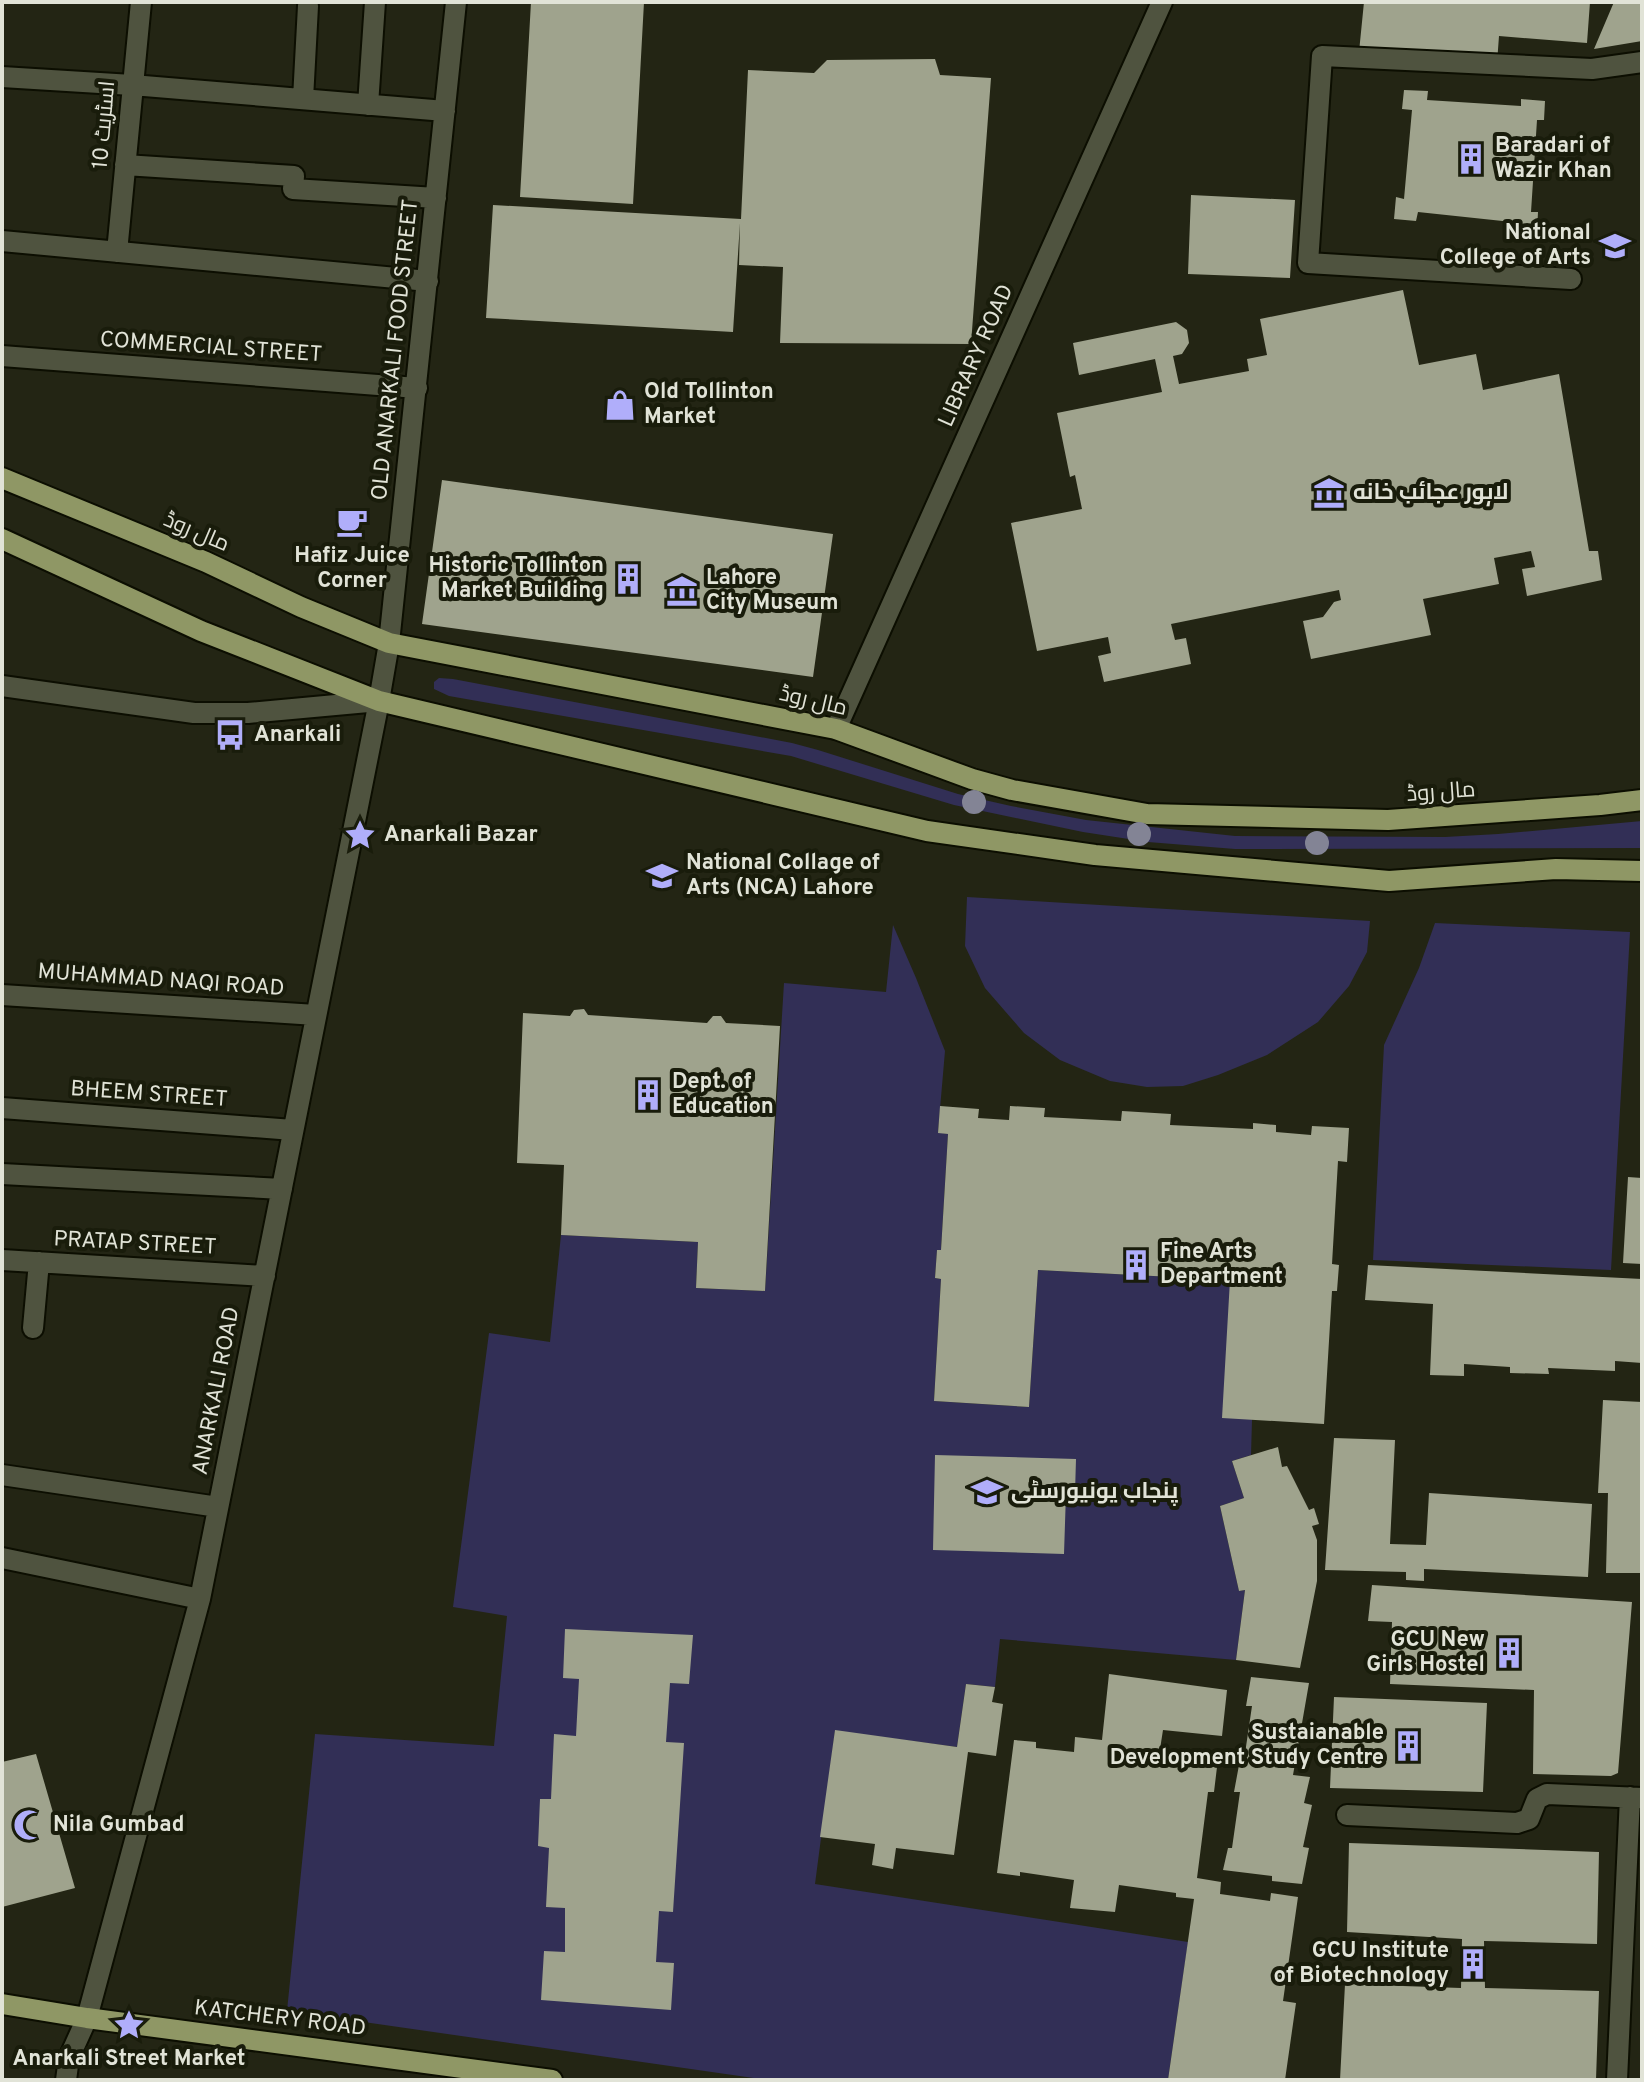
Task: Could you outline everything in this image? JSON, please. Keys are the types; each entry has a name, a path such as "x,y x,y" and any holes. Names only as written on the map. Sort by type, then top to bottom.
{"main road":[{"name":"مال روڈ","path":"2,478 206,562 301,607 389,643 836,729 972,779 1012,790 1147,814 1388,820 1642,800"},
{"path":"2,539 201,631 379,701 927,831 1095,855 1389,881 1556,869 1642,871"},
{"name":"KATCHERY ROAD","path":"2,2004 552,2080"}],"street":[{"name":"اسٹریٹ 10","path":"117,252 141,2"},
{"path":"368,105 375,2"},
{"name":"OLD ANARKALI FOOD STREET","path":"379,701 389,643 456,2"},
{"name":"LIBRARY ROAD","path":"836,729 1162,2"},
{"path":"303,99 308,6"},
{"path":"1571,279 1308,263 1322,56 1592,69 1642,62"},
{"path":"2,77 445,111"},
{"path":"125,165 294,176 293,189 436,198"},
{"path":"2,241 428,281"},
{"name":"COMMERCIAL STREET","path":"2,356 417,388"},
{"path":"2,686 194,713 248,713 379,701"},
{"name":"ANARKALI ROAD","path":"66,2080 69,2058 87,2018 200,1599 379,701"},
{"name":"MUHAMMAD NAQI ROAD","path":"2,995 316,1015"},
{"name":"BHEEM STREET","path":"2,1108 293,1130"},
{"path":"2,1174 282,1189"},
{"name":"PRATAP STREET","path":"2,1260 265,1276"},
{"path":"33,1328 39,1262"},
{"path":"2,1475 218,1507"},
{"path":"2,1558 200,1599"},
{"path":"1347,1815 1517,1823 1529,1819 1537,1799 1547,1794 1636,1797 1617,2080"}],"shaded area":[{"path":"439,678 792,743 958,794 1086,820 1235,836 1445,837 1642,821 1642,848 1235,849 1148,842 954,805 791,756 449,696 434,689 434,682"},
{"path":"967,897 1370,921 1367,952 1349,986 1318,1022 1267,1055 1183,1086 1147,1087 1110,1081 1060,1060 1024,1033 985,988 965,946"},
{"path":"1435,923 1630,932 1611,1270 1373,1260 1384,1045 1419,968"},
{"path":"893,925 945,1051 938,1132 948,1134 941,1250 937,1250 935,1278 941,1279 934,1401 1029,1407 1038,1270 1230,1280 1252,1420 1251,1455 1232,1461 1244,1498 1220,1506 1239,1591 1245,1590 1236,1660 1000,1639 995,1687 966,1684 957,1747 835,1731 815,1884 1188,1942 1168,2080 768,2080 287,2011 315,1734 494,1746 507,1616 453,1607 489,1333 550,1342 561,1235 698,1242 696,1288 765,1291 784,983 886,992"}],"building":[{"path":"531,2 644,2 633,204 520,197"},
{"path":"1364,2 1590,2 1587,43 1499,36 1497,63 1359,52"},
{"path":"1614,2 1642,2 1642,41 1594,49"},
{"path":"935,59 940,75 991,78 971,344 780,343 783,267 739,265 740,223 733,332 486,318 493,205 741,219 748,70 814,73 827,60"},
{"name":"Baradari of Wazir Khan","path":"1404,90 1428,91 1427,100 1521,106 1521,99 1545,101 1544,120 1537,120 1531,212 1538,212 1537,233 1511,231 1512,222 1418,212 1416,221 1394,219 1396,197 1404,199 1412,110 1402,109"},
{"path":"1191,195 1295,200 1290,278 1188,274"},
{"name":"لاہور عجائب خانه","path":"1403,290 1419,365 1476,354 1483,390 1559,374 1589,551 1598,551 1602,580 1527,596 1522,569 1535,567 1531,551 1494,558 1499,584 1423,599 1431,635 1311,659 1303,621 1323,617 1334,602 1341,600 1339,590 1171,624 1175,640 1186,638 1191,664 1104,682 1098,656 1111,653 1108,637 1037,651 1011,523 1082,509 1075,475 1070,477 1057,413 1162,392 1155,359 1079,375 1073,343 1176,322 1187,330 1189,343 1182,354 1173,356 1179,384 1249,371 1247,359 1267,355 1260,319"},
{"name":"Historic Tollinton Market Building","path":"442,480 833,534 813,677 422,624"},
{"name":"Dept. of Education","path":"584,1009 588,1015 707,1023 713,1016 721,1016 726,1023 780,1026 765,1291 696,1288 698,1242 561,1235 564,1165 517,1163 523,1013 570,1016 574,1010"},
{"name":"Fine Arts Department","path":"940,1106 979,1109 978,1118 1009,1120 1010,1106 1045,1108 1044,1117 1121,1121 1122,1111 1171,1114 1170,1125 1253,1129 1253,1123 1276,1125 1276,1132 1311,1135 1312,1126 1349,1128 1347,1162 1338,1161 1332,1264 1339,1265 1337,1291 1332,1291 1324,1424 1222,1418 1230,1280 1038,1270 1029,1407 934,1401 941,1279 935,1278 937,1250 941,1250 948,1134 938,1133"},
{"path":"1628,1177 1642,1178 1642,1264 1623,1263"},
{"path":"1368,1265 1642,1279 1642,1363 1615,1361 1615,1371 1548,1368 1549,1374 1510,1373 1510,1367 1464,1364 1464,1376 1430,1375 1433,1304 1365,1300"},
{"path":"1603,1400 1642,1402 1642,1573 1606,1573 1608,1493 1598,1493"},
{"path":"1334,1438 1395,1440 1390,1544 1426,1545 1429,1493 1592,1504 1588,1577 1424,1569 1424,1581 1406,1580 1406,1572 1325,1570"},
{"path":"1278,1447 1282,1467 1287,1466 1309,1510 1314,1508 1319,1524 1312,1526 1317,1540 1317,1581 1300,1668 1236,1660 1245,1590 1239,1591 1220,1506 1244,1498 1232,1461"},
{"path":"935,1455 1076,1459 1075,1493 1066,1493 1064,1554 933,1550"},
{"name":"GCU New Girls Hostel","path":"1372,1585 1632,1602 1618,1773 1611,1776 1533,1774 1534,1690 1390,1684 1392,1622 1368,1621"},
{"path":"565,1629 693,1635 689,1684 670,1683 666,1742 684,1743 673,1912 659,1911 656,1962 674,1963 671,2010 541,2000 544,1951 565,1952 565,1908 546,1907 549,1848 538,1846 540,1799 551,1799 554,1734 576,1736 579,1679 563,1678"},
{"path":"1109,1674 1227,1690 1222,1736 1163,1730 1158,1762 1217,1767 1214,1792 1208,1792 1197,1878 1221,1882 1220,1894 1270,1901 1271,1893 1298,1897 1283,2001 1296,2003 1285,2080 1168,2080 1194,1899 1176,1897 1176,1893 1119,1885 1115,1912 1070,1908 1074,1880 1020,1872 1020,1876 997,1873 1014,1740 1036,1742 1036,1748 1074,1752 1075,1737 1102,1740"},
{"path":"1251,1677 1309,1683 1293,1775 1310,1777 1304,1803 1312,1805 1303,1847 1309,1848 1302,1884 1272,1881 1272,1876 1223,1870 1228,1848 1232,1848 1240,1792 1234,1792 1239,1765 1243,1767 1252,1706 1246,1706"},
{"path":"966,1684 995,1687 992,1702 1003,1704 996,1756 968,1752 954,1855 896,1848 893,1869 872,1865 875,1844 820,1837 835,1730 957,1747"},
{"name":"Sustaianable Development Study Centre","path":"1334,1697 1487,1703 1483,1792 1330,1788"},
{"name":"Nila Gumbad","path":"36,1754 75,1888 2,1907 2,1762"},
{"name":"GCU Institute of Biotechnology","path":"1349,1843 1599,1852 1597,1944 1484,1941 1485,1988 1599,1991 1596,2080 1340,2080 1345,1984 1461,1988 1462,1939 1347,1932"}],"place":[{"name":"Baradari of Wazir Khan","path":"1471,159"},
{"name":"National College of Arts","path":"1615,246"},
{"name":"Old Tollinton Market","path":"620,405"},
{"name":"لاہور عجائب خانه","path":"1329,493"},
{"name":"Hafiz Juice Corner","path":"352,522"},
{"name":"Historic Tollinton Market Building","path":"628,579"},
{"name":"Lahore City Museum","path":"682,591"},
{"name":"Anarkali","path":"230,735"},
{"name":"Anarkali Bazar","path":"360,835"},
{"name":"National Collage of Arts (NCA) Lahore","path":"662,876"},
{"name":"Dept. of Education","path":"648,1095"},
{"name":"Fine Arts Department","path":"1136,1265"},
{"name":"پنجاب یونیورسٹی","path":"987,1492"},
{"name":"GCU New Girls Hostel","path":"1509,1653"},
{"name":"Sustaianable Development Study Centre","path":"1408,1746"},
{"name":"Nila Gumbad","path":"29,1825"},
{"name":"GCU Institute of Biotechnology","path":"1473,1964"},
{"name":"Anarkali Street Market","path":"129,2025"}]}
